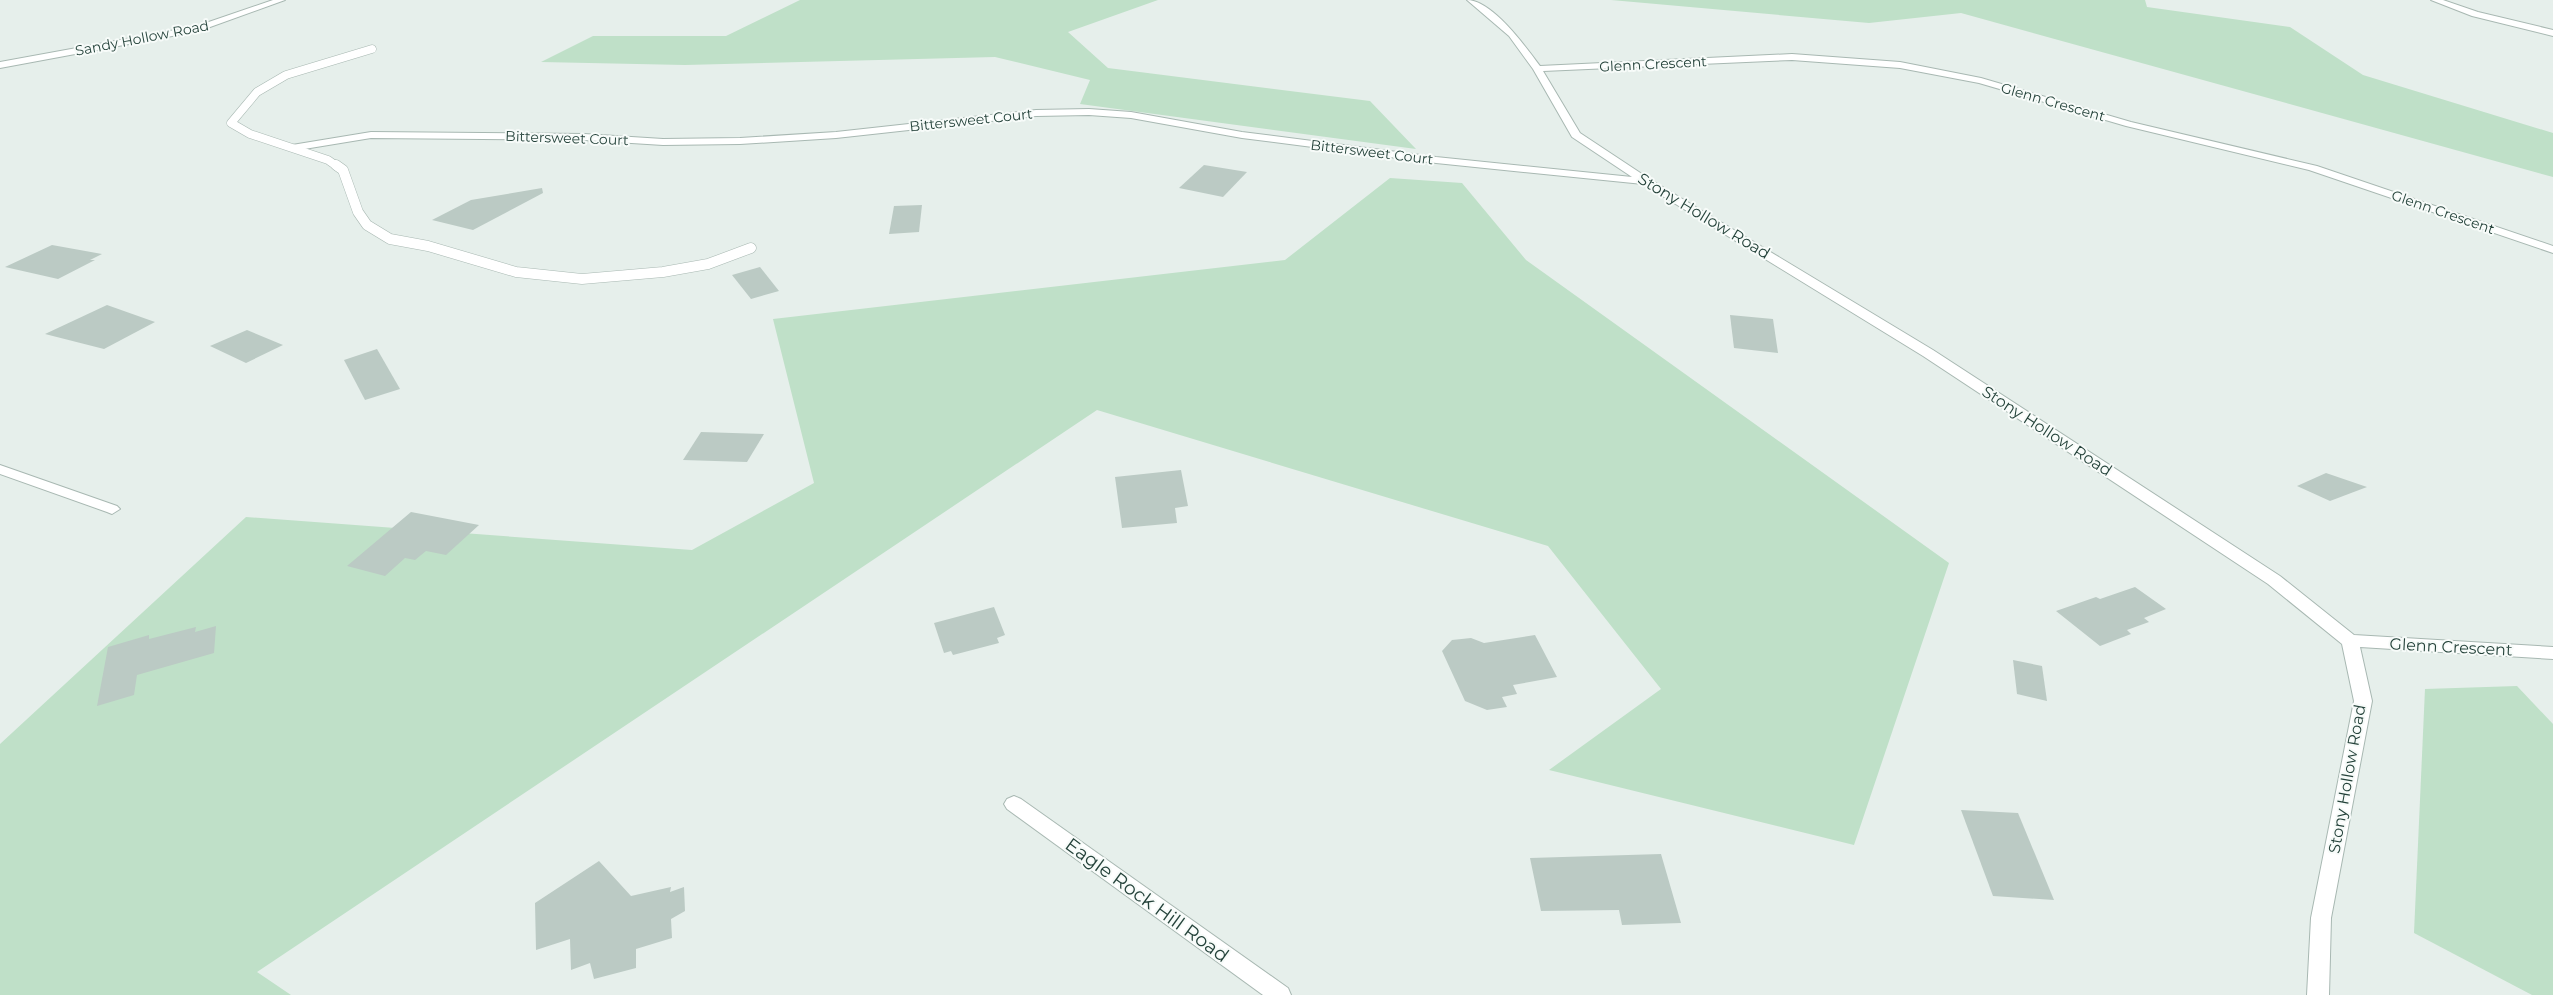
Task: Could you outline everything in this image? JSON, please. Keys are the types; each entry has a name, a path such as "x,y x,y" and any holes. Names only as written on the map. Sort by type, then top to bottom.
{"street":[{"name":"Sandy Hollow Road","path":"0,65 199,28 282,0"},
{"name":"Stony Hollow Road","path":"1471,0 1512,34 1537,69 1576,135 1647,182 1928,353 2274,580 2350,641 2363,701 2321,918 2318,995"},
{"path":"2435,0 2475,14 2553,33"},
{"name":"Glenn Crescent","path":"1537,69 1792,57 1890,64 1943,73 1981,81 2129,124 2232,147 2312,168 2553,250"},
{"name":"Bittersweet Court","path":"292,148 371,135 584,138 663,142 740,141 836,135 1036,113 1089,112 1131,115 1242,135 1436,160 1647,182"},
{"path":"0,469 112,509"},
{"name":"Glenn Crescent","path":"2350,641 2553,653"},
{"name":"Eagle Rock Hill Road","path":"1014,804 1280,995"}],"lane":[{"path":"372,49 286,75 257,92 231,124 250,134 328,160 343,170 358,212 367,224 390,239 428,246 516,272 582,279 609,275 663,272 708,264 751,248"}],"green space":[{"path":"800,0 1158,0 1068,32 1108,68 1370,101 1416,149 1080,104 1090,80 995,57 685,65 541,62 593,36 726,36"},
{"path":"1611,0 2145,0 2147,7 2290,27 2363,75 2553,133 2553,177 1961,13 1869,23"},
{"path":"1390,178 1462,183 1526,260 1949,563 1854,845 1549,770 1661,689 1548,546 1097,410 257,972 291,995 0,995 0,744 246,517 692,550 814,483 773,319 1285,260"},
{"path":"2517,686 2553,724 2553,995 2532,995 2414,933 2425,689"}],"building":[{"path":"1204,165 1247,172 1223,197 1179,188"},
{"path":"542,188 543,193 473,230 432,220 471,200"},
{"path":"922,205 919,232 889,234 894,206"},
{"path":"52,245 102,254 90,260 95,260 58,279 5,267"},
{"path":"760,267 779,291 751,299 732,275"},
{"path":"107,305 155,322 104,349 45,334"},
{"path":"1730,315 1773,319 1778,353 1734,348"},
{"path":"247,330 283,345 246,363 210,346"},
{"path":"377,349 400,389 365,400 344,360"},
{"path":"701,432 764,434 747,462 683,460"},
{"path":"1181,470 1188,506 1175,508 1177,523 1122,528 1115,477"},
{"path":"2326,473 2367,487 2330,501 2297,486"},
{"path":"411,512 479,525 446,555 426,551 415,560 405,558 385,576 347,566"},
{"path":"2135,587 2166,609 2144,618 2149,622 2127,630 2131,634 2100,646 2056,611 2096,597 2100,599"},
{"path":"994,607 1005,635 997,638 999,643 953,655 951,651 944,653 934,623"},
{"path":"216,626 214,653 137,675 134,695 97,706 108,647 149,635 149,639 196,627 195,632"},
{"path":"1535,635 1557,677 1513,685 1517,694 1502,697 1507,707 1487,710 1465,701 1442,651 1452,640 1471,638 1484,643"},
{"path":"2013,660 2042,666 2047,701 2017,694"},
{"path":"1961,810 2018,813 2054,900 1993,896"},
{"path":"1661,854 1681,923 1622,925 1619,910 1541,911 1530,858"},
{"path":"599,861 631,896 671,887 670,892 684,887 685,911 671,919 672,938 636,949 636,968 594,979 590,963 571,970 570,939 536,950 535,903"}]}
